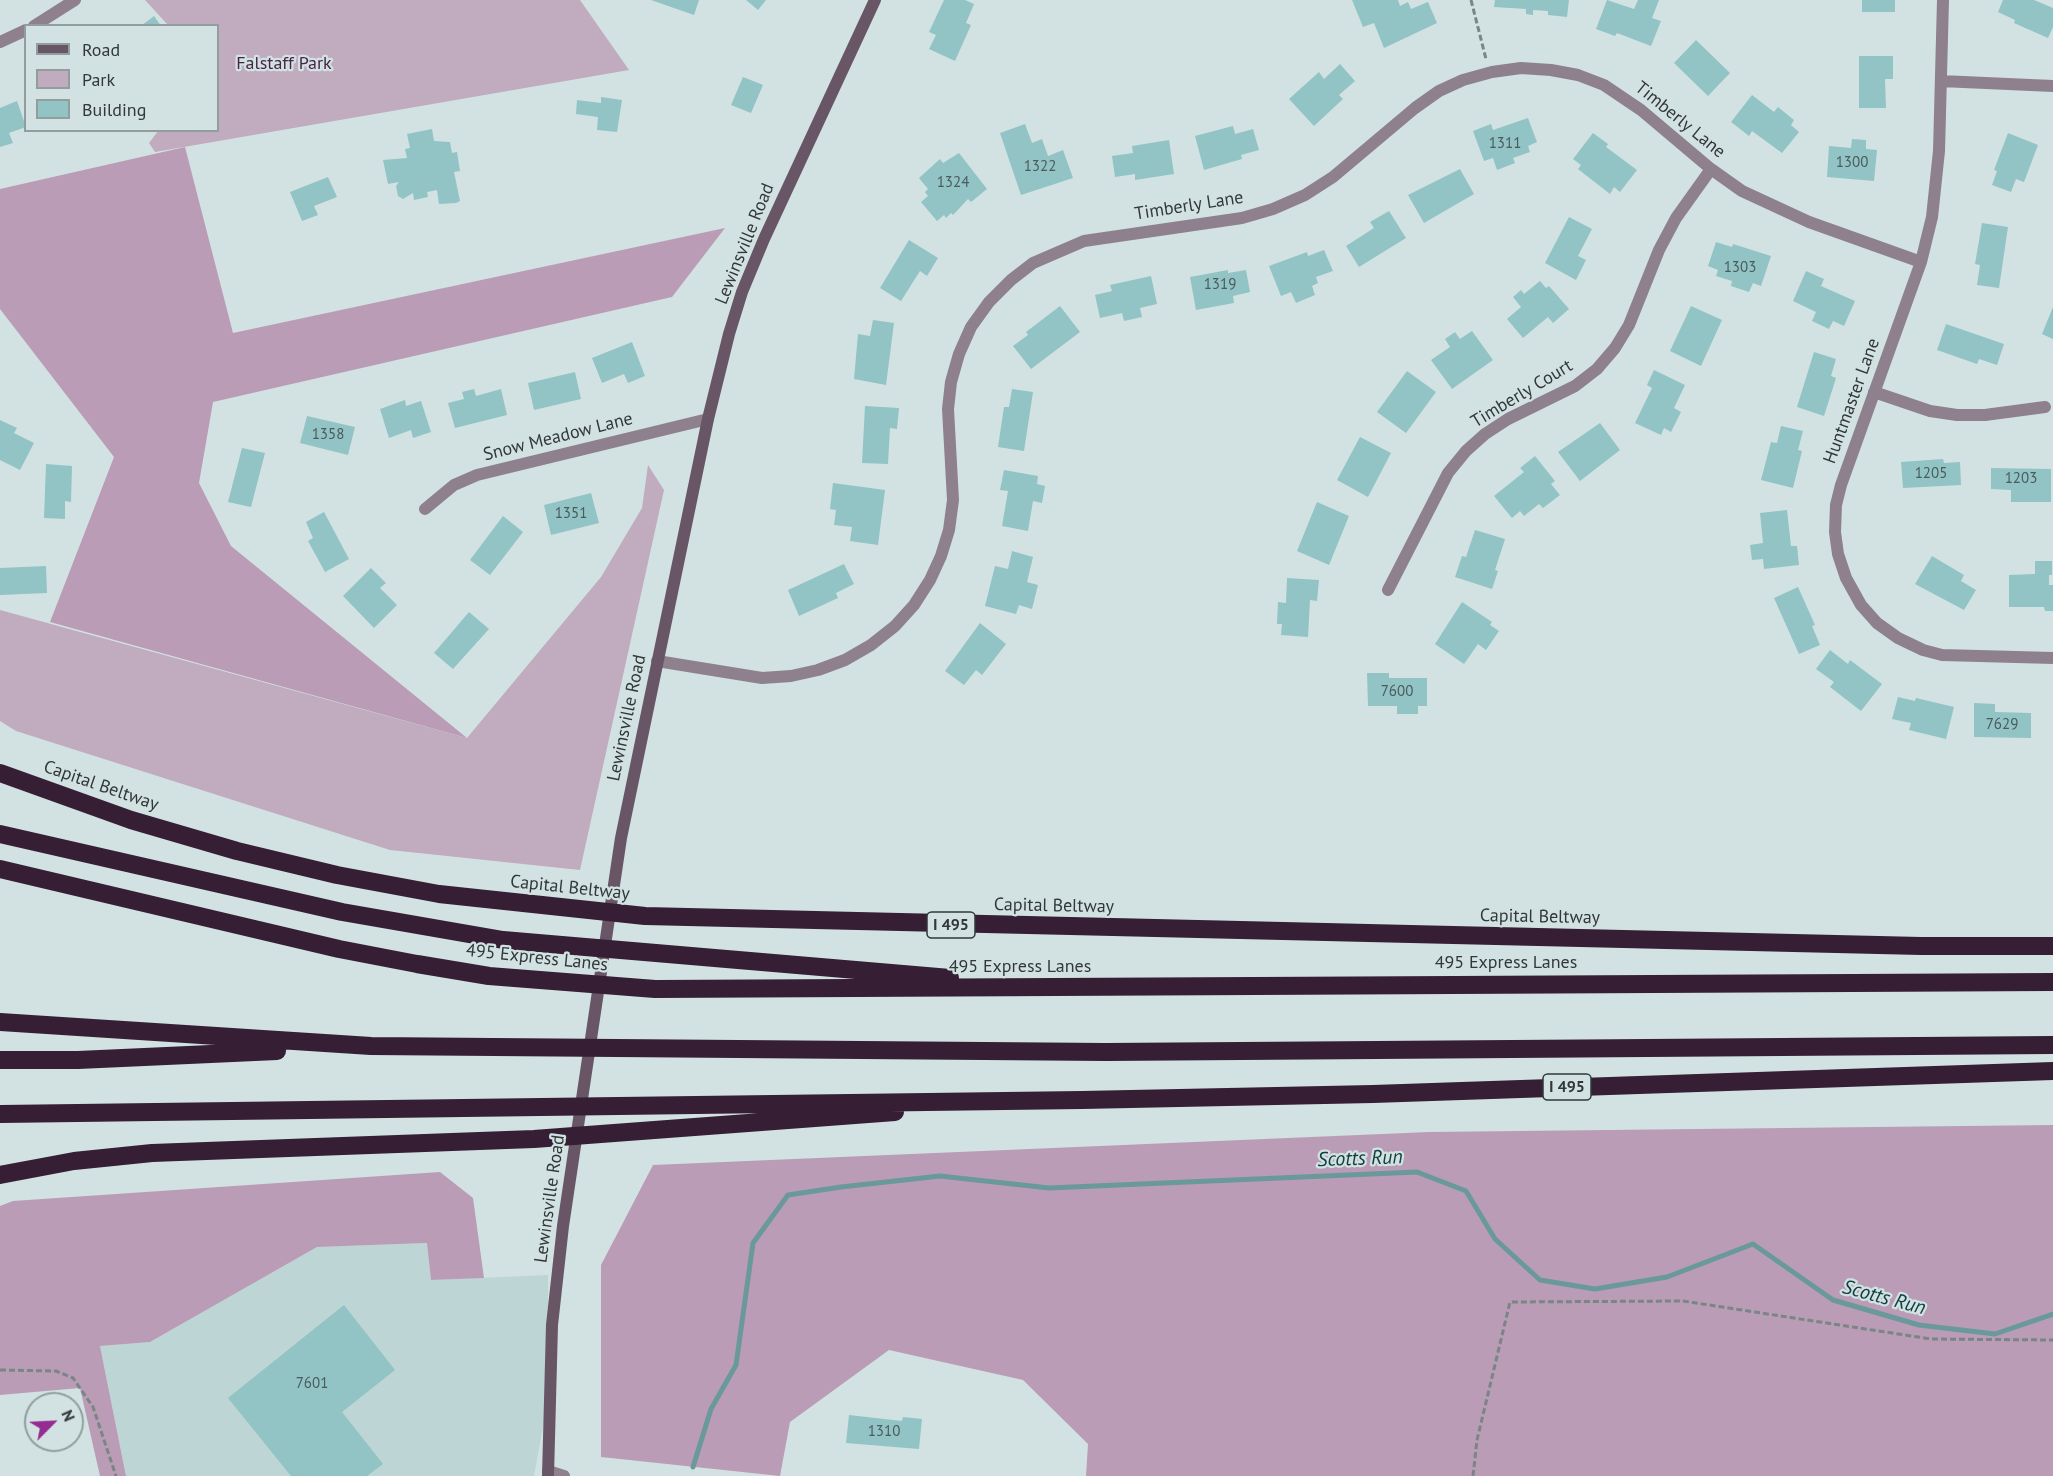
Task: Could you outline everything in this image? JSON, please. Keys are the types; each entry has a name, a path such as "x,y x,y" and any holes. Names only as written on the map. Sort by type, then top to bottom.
{"highway":[{"name":"Capital Beltway","path":"0,773 131,820 237,851 337,875 450,896 645,916 1921,946 2053,946"},
{"path":"0,834 342,912 503,940 1069,987"},
{"name":"495 Express Lanes","path":"0,869 339,949 500,977 655,989 2053,981"},
{"name":"I 495","path":"0,1023 371,1047 1130,1052 2053,1045"},
{"path":"0,1060 78,1060 371,1047"},
{"name":"I 495","path":"0,1114 1373,1094 2053,1071"},
{"path":"0,1175 74,1161 152,1153 534,1139 1082,1100"}],"main road":[{"name":"Lewinsville Road","path":"548,1473 552,1325 563,1226 621,838 708,419 729,334 764,239 875,0"}],"street":[{"path":"37,24 75,0"},
{"name":"Huntmaster Lane","path":"1943,0 1938,175 1932,217 1921,261 1836,506 1835,532 1838,554 1846,578 1861,605 1877,623 1898,638 1923,650 1942,655 2053,658"},
{"path":"0,42 24,31"},
{"name":"Timberly Lane","path":"657,661 762,678 791,676 818,670 845,660 871,645 895,626 914,605 941,556 949,530 952,500 948,409 951,381 959,354 971,327 989,302 1011,280 1033,263 1084,241 1242,218 1274,209 1305,195 1333,177 1414,108 1463,80 1489,72 1521,68 1578,75 1604,86 1641,110 1711,170 1777,209 1921,261"},
{"path":"1941,81 2053,86"},
{"name":"Timberly Court","path":"1388,590 1448,473 1466,451 1485,434 1508,419 1575,386 1597,369 1615,348 1629,325 1659,250 1676,218 1711,170"},
{"path":"1874,392 1930,411 1958,415 1985,415 2045,407"},
{"name":"Snow Meadow Lane","path":"425,509 454,485 477,475 708,419"},
{"path":"548,1473 564,1476"}],"path":[{"path":"1471,0 1489,72"},
{"path":"1473,1476 1477,1440 1510,1302 1683,1301 1931,1339 2053,1340"},
{"path":"0,1370 56,1371 73,1378 93,1407 116,1476"}],"shaded area":[{"path":"185,147 233,333 725,228 672,297 213,402 199,483 231,546 467,738 50,622 114,457 0,309 0,189"},
{"path":"2053,1125 2053,1476 1086,1476 1088,1444 1023,1380 889,1350 790,1422 780,1476 601,1457 601,1265 653,1165 1429,1132"},
{"path":"440,1172 473,1198 484,1278 431,1280 427,1243 317,1247 150,1342 100,1346 126,1476 100,1476 84,1406 84,1392 81,1392 80,1388 0,1395 0,1206 13,1201"},
{"path":"428,1243 431,1280 548,1275 548,1399 534,1476 126,1476 100,1346 150,1342 317,1247"}],"green space":[{"name":"Falstaff Park","path":"145,0 580,0 629,70 155,152 149,143 157,132 219,132 219,24 167,24"},
{"path":"648,465 664,490 580,870 390,850 16,731 0,721 0,610 467,738 601,577 642,508"}],"building":[{"path":"651,0 699,0 694,15"},
{"path":"746,0 766,0 758,10"},
{"path":"944,0 965,0 974,4 966,23 971,25 955,61 929,49 936,35 929,32"},
{"path":"1352,0 1398,0 1400,6 1408,2 1411,9 1428,2 1437,23 1384,48 1374,23 1363,27"},
{"path":"1495,0 1569,0 1567,17 1548,15 1548,11 1533,10 1533,15 1526,14 1526,9 1494,7"},
{"path":"1607,0 1634,9 1638,0 1659,0 1652,18 1661,21 1651,46 1617,33 1615,36 1596,29"},
{"path":"1862,0 1895,0 1895,12 1862,12"},
{"path":"2003,0 2034,0 2053,8 2053,27 2048,38 2014,23 2015,20 1998,12"},
{"path":"154,16 160,24 144,24"},
{"path":"1696,40 1730,73 1708,96 1674,63"},
{"path":"1859,56 1893,56 1893,79 1885,79 1886,108 1859,108"},
{"path":"1340,64 1355,81 1339,95 1343,99 1314,126 1289,99 1319,72 1324,79"},
{"path":"743,77 763,85 751,113 731,105"},
{"path":"1752,95 1774,112 1778,107 1794,120 1791,125 1799,132 1782,153 1752,131 1749,136 1731,122"},
{"path":"601,97 622,100 617,132 597,130 598,117 576,114 577,100 601,103"},
{"path":"17,101 24,128 9,133 13,143 0,147 0,108"},
{"path":"1528,118 1537,142 1528,146 1530,152 1513,158 1515,163 1497,170 1493,158 1484,161 1473,131 1491,124 1493,130"},
{"path":"1025,124 1032,143 1042,139 1048,156 1063,150 1073,178 1021,195 1000,133"},
{"path":"1233,126 1235,134 1253,129 1259,150 1241,155 1242,159 1204,170 1195,136"},
{"path":"432,129 434,141 450,142 452,153 457,152 460,171 454,172 460,201 456,203 439,204 437,190 427,192 428,197 414,200 413,193 403,199 398,196 396,186 399,182 388,184 383,160 407,158 405,149 410,148 407,134"},
{"path":"1593,133 1608,144 1606,147 1637,170 1620,192 1614,187 1610,194 1578,169 1581,165 1573,159"},
{"path":"2008,133 2038,145 2024,182 2016,179 2011,192 1992,185 1997,171 1994,170"},
{"path":"1852,139 1866,140 1866,149 1877,150 1874,181 1827,177 1829,146 1851,148"},
{"path":"1169,140 1174,174 1135,180 1135,174 1115,177 1112,156 1133,153 1132,146"},
{"path":"959,153 987,189 971,202 968,199 953,215 951,213 946,218 944,215 937,221 921,202 928,196 925,192 928,189 919,178 940,159 943,163"},
{"path":"1460,169 1474,194 1424,223 1408,195"},
{"path":"328,177 337,197 314,206 318,215 302,221 290,192"},
{"path":"1389,211 1406,238 1359,267 1346,246 1374,228 1370,222"},
{"path":"1569,217 1592,229 1578,256 1586,260 1576,280 1545,263"},
{"path":"1982,223 2008,227 1999,288 1977,285 1980,265 1975,264"},
{"path":"909,240 938,258 927,276 920,271 901,301 880,288"},
{"path":"1716,242 1732,247 1733,244 1771,256 1761,286 1753,283 1749,292 1731,286 1732,281 1716,276 1718,270 1708,266"},
{"path":"1324,250 1333,271 1316,277 1318,283 1312,286 1315,295 1296,303 1291,292 1281,296 1269,266 1307,252 1308,256"},
{"path":"1228,270 1228,273 1246,270 1250,292 1233,296 1234,303 1196,310 1190,277"},
{"path":"1806,271 1824,279 1821,286 1855,301 1844,326 1833,321 1829,329 1812,321 1816,312 1793,301"},
{"path":"1151,276 1157,304 1140,308 1142,317 1124,321 1122,313 1100,318 1095,295 1112,291 1110,285"},
{"path":"1540,281 1546,288 1549,286 1569,309 1553,323 1548,317 1523,338 1507,319 1521,307 1513,297 1521,290 1524,294"},
{"path":"1060,306 1080,332 1031,369 1013,346 1028,335 1026,332"},
{"path":"1691,306 1722,320 1701,366 1670,351"},
{"path":"2053,307 2053,339 2042,334"},
{"path":"873,320 894,323 886,385 854,379 858,334 870,336"},
{"path":"1946,324 2004,344 1997,365 1979,359 1977,364 1937,350"},
{"path":"1472,331 1493,360 1452,389 1431,360 1450,347 1445,339 1455,332 1460,339"},
{"path":"632,342 645,376 628,383 624,374 602,383 592,358"},
{"path":"1814,352 1836,359 1831,376 1836,378 1824,416 1797,407"},
{"path":"1654,370 1685,385 1674,408 1681,412 1671,432 1664,428 1661,435 1635,423 1652,388 1647,385"},
{"path":"1407,371 1436,392 1406,433 1377,412"},
{"path":"575,372 581,399 534,410 528,383"},
{"path":"474,389 476,396 501,389 507,415 455,428 448,403 464,399 462,392"},
{"path":"1012,389 1033,392 1024,451 998,447 1004,407 1009,407"},
{"path":"405,400 406,406 421,401 431,432 413,438 411,430 389,438 380,409"},
{"path":"865,406 899,408 897,429 890,428 888,464 862,463"},
{"path":"307,416 355,427 348,455 300,443"},
{"path":"0,420 17,428 14,433 34,443 20,470 0,460"},
{"path":"1600,423 1620,450 1580,481 1558,452"},
{"path":"1781,426 1803,431 1798,450 1802,451 1793,488 1761,480 1771,442 1777,443"},
{"path":"1360,437 1391,453 1368,497 1337,480"},
{"path":"242,448 265,453 251,507 228,502"},
{"path":"1535,456 1555,481 1551,484 1560,495 1543,508 1539,504 1524,516 1520,511 1512,518 1494,496 1524,472 1520,468"},
{"path":"1943,459 1944,463 1960,462 1961,485 1903,488 1901,462"},
{"path":"46,464 72,466 71,502 65,501 65,519 44,518"},
{"path":"1991,468 2051,469 2051,502 2011,502 2011,490 1991,489"},
{"path":"1004,470 1038,476 1037,484 1045,486 1042,503 1033,501 1028,531 1002,526 1008,491 1000,490"},
{"path":"833,483 885,490 878,545 850,541 852,527 834,525 836,510 830,509"},
{"path":"591,493 599,523 551,535 544,505"},
{"path":"1317,502 1349,516 1329,565 1297,551"},
{"path":"1787,510 1791,546 1797,546 1799,565 1764,569 1763,559 1752,560 1750,545 1763,543 1760,513"},
{"path":"324,512 349,559 325,572 308,541 313,538 306,522"},
{"path":"503,516 523,532 490,575 470,560"},
{"path":"1475,530 1505,539 1495,570 1498,571 1492,589 1455,577 1462,556 1466,557"},
{"path":"1012,551 1033,557 1027,582 1038,585 1032,609 1019,605 1016,614 985,606 995,566 1008,569"},
{"path":"1932,556 1964,575 1961,581 1976,590 1964,610 1915,584"},
{"path":"2035,561 2052,561 2049,585 2053,585 2053,611 2045,611 2044,607 2009,607 2009,575 2035,574"},
{"path":"844,564 854,584 836,593 838,598 799,616 788,590"},
{"path":"46,566 47,593 0,595 0,568"},
{"path":"371,568 386,583 380,588 397,605 374,628 343,596"},
{"path":"1287,578 1319,580 1317,601 1310,600 1308,637 1281,635 1282,624 1277,624 1278,602 1286,603"},
{"path":"1798,587 1815,625 1812,626 1820,645 1799,654 1774,598"},
{"path":"1462,602 1492,622 1490,625 1499,631 1486,650 1478,644 1464,664 1435,644"},
{"path":"469,612 489,629 453,669 434,653"},
{"path":"980,623 1006,644 982,675 976,670 964,685 945,671"},
{"path":"1830,650 1848,664 1850,660 1882,684 1861,711 1830,687 1834,682 1816,669"},
{"path":"1367,673 1389,673 1389,678 1427,678 1427,706 1418,706 1418,714 1397,714 1397,706 1368,706"},
{"path":"1898,697 1915,701 1916,698 1954,707 1946,739 1909,730 1911,723 1892,719"},
{"path":"1974,703 1995,704 1995,712 2031,713 2031,738 1974,737"},
{"path":"344,1305 395,1370 342,1412 383,1464 367,1476 291,1476 228,1398"},
{"path":"849,1415 902,1421 903,1417 922,1419 919,1449 846,1443"}],"waterway":[{"name":"Scotts Run","path":"693,1467 711,1409 736,1365 753,1243 788,1195 841,1187 940,1176 1049,1188 1417,1172 1466,1191 1495,1239 1540,1280 1595,1289 1667,1277 1753,1244 1833,1300 1919,1325 1995,1334 2053,1314"}]}
